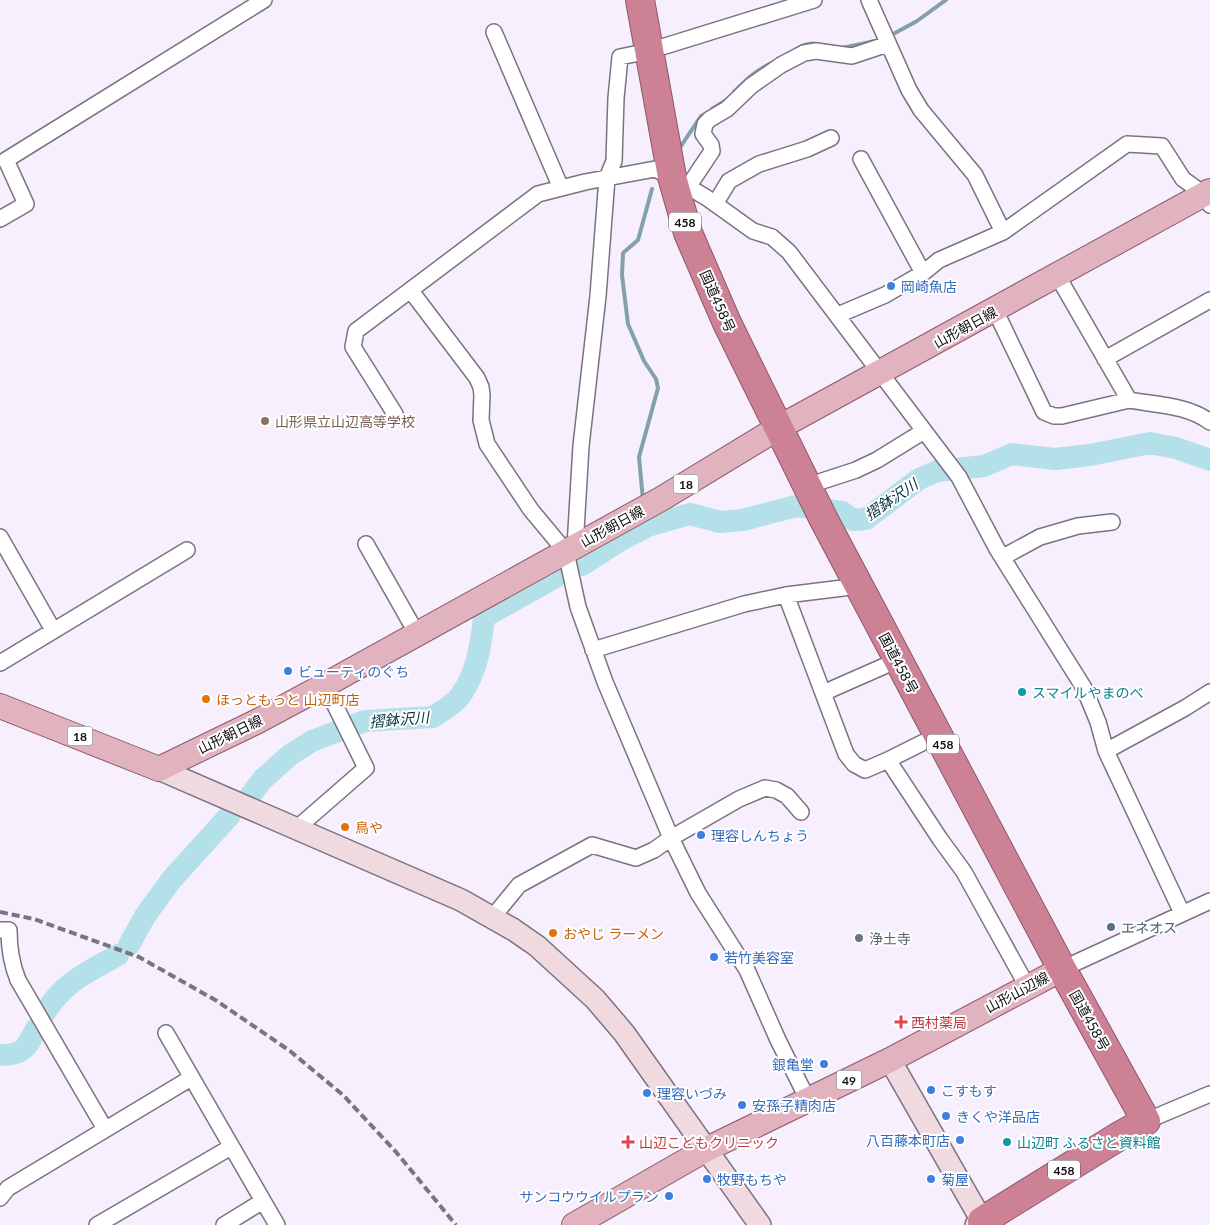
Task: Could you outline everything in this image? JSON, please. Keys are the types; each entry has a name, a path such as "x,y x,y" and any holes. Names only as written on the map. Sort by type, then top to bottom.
{"highway":[{"name":"国道458号","path":"640,0 649,51 692,242 727,323 815,502 859,586 1062,969 1146,1121"},
{"name":"458","path":"981,1224 1146,1121"}],"main road":[{"name":"山形朝日線","path":"159,769 258,721 326,685 661,499 778,428 880,374 1057,275 1208,197"},
{"name":"18","path":"0,706 159,769"},
{"name":"山形山辺線","path":"574,1225 705,1150 890,1060 1062,969"}],"street":[{"path":"0,219 26,204 6,160 264,0"},
{"path":"808,1100 778,1040 747,970 698,893 671,838 593,650 578,607 570,549 598,296 607,178 614,161 616,98 620,57 649,51 814,0"},
{"path":"869,0 909,90 921,110 974,175 1003,232"},
{"path":"494,32 561,188"},
{"path":"680,182 712,151 711,145 703,134 705,124 726,109 751,86 781,65 804,53 816,51 852,56 888,44"},
{"path":"715,204 729,181 758,164 807,148 830,138"},
{"path":"838,315 885,295 923,273 939,260 1003,232 1127,144 1162,146 1183,179 1208,197"},
{"path":"861,159 923,273"},
{"path":"395,414 352,347 356,331 538,194 655,169 715,204 753,231 772,237 783,247 838,315 880,374 959,477 1003,557 1084,688 1098,722 1106,751 1182,913"},
{"path":"1057,275 1129,400"},
{"path":"411,290 476,378 482,395 481,420 487,444 531,510 570,549"},
{"path":"1105,359 1210,300"},
{"path":"995,310 1044,412 1054,416 1062,416 1129,400 1178,408 1200,415 1210,422"},
{"path":"815,502 856,470 877,460 924,431"},
{"path":"1003,557 1040,537 1078,526 1112,522"},
{"path":"0,538 53,630"},
{"path":"366,544 418,634"},
{"path":"0,663 186,550"},
{"path":"593,650 744,604 786,595 859,586"},
{"path":"786,595 846,754 854,764 865,770 938,735"},
{"path":"823,693 898,660"},
{"path":"296,830 366,768 326,685"},
{"path":"1106,751 1185,708 1210,692"},
{"path":"888,760 940,840 964,872 1027,986"},
{"path":"159,769 461,900 514,930 537,946 559,965 610,1016 624,1033 705,1150 760,1225"},
{"path":"492,918 519,885 592,845 636,858 654,850 671,838 739,800 765,788 776,790 787,796 802,812"},
{"path":"1062,969 1210,901"},
{"path":"0,930 9,930 9,951 18,980 105,1129"},
{"path":"166,1033 277,1225"},
{"path":"890,1060 981,1224"},
{"path":"0,1198 8,1188 192,1078"},
{"path":"1146,1121 1210,1094"},
{"path":"97,1225 231,1147"},
{"path":"224,1225 263,1201"}],"waterway":[{"path":"895,33 917,21 946,0"},
{"path":"842,48 875,41"},
{"path":"795,50 806,44 818,44"},
{"path":"734,92 757,71 774,62"},
{"path":"712,109 728,99"},
{"path":"681,146 701,116 707,113"},
{"path":"643,500 639,457 658,388 656,379 644,361 628,324 622,275 623,253 638,240 652,189"},
{"name":"摺鉢沢川","path":"582,565 621,540 648,526 690,514 720,522 743,520 796,506 842,512 853,520 866,519 919,479 937,471 984,466 1012,454 1055,459 1090,455 1150,443 1176,448 1210,460"},
{"name":"摺鉢沢川","path":"250,796 262,780 290,755 312,741 365,721 433,717 448,707 461,695 475,668 484,617 556,577"},
{"name":"摺鉢沢川","path":"129,945 145,916 172,879 230,815"},
{"name":"摺鉢沢川","path":"46,1011 69,985 87,972 118,955"},
{"name":"摺鉢沢川","path":"0,1055 14,1054 23,1050 36,1029"}],"railway":[{"path":"0,912 34,919 139,957 217,1001 290,1051 343,1095 396,1152 456,1225"}],"place":[{"name":"岡崎魚店","path":"891,286"},
{"name":"山形県立山辺高等学校","path":"265,421"},
{"name":"ビューティのぐち","path":"288,671"},
{"name":"スマイルやまのべ","path":"1022,692"},
{"name":"ほっともっと 山辺町店","path":"206,699"},
{"name":"鳥や","path":"345,827"},
{"name":"理容しんちょう","path":"701,835"},
{"name":"エネオス","path":"1111,927"},
{"name":"おやじ ラーメン","path":"553,933"},
{"name":"浄土寺","path":"859,938"},
{"name":"若竹美容室","path":"714,957"},
{"name":"西村薬局","path":"901,1022"},
{"name":"銀亀堂","path":"824,1064"},
{"name":"こすもす","path":"931,1090"},
{"name":"理容いづみ","path":"647,1093"},
{"name":"安孫子精肉店","path":"742,1105"},
{"name":"きくや洋品店","path":"946,1116"},
{"name":"八百藤本町店","path":"960,1140"},
{"name":"山辺こどもクリニック","path":"628,1142"},
{"name":"山辺町 ふるさと資料館","path":"1007,1142"},
{"name":"牧野もちや","path":"707,1179"},
{"name":"菊屋","path":"931,1179"},
{"name":"サンコウウイルプラン","path":"669,1196"}]}
